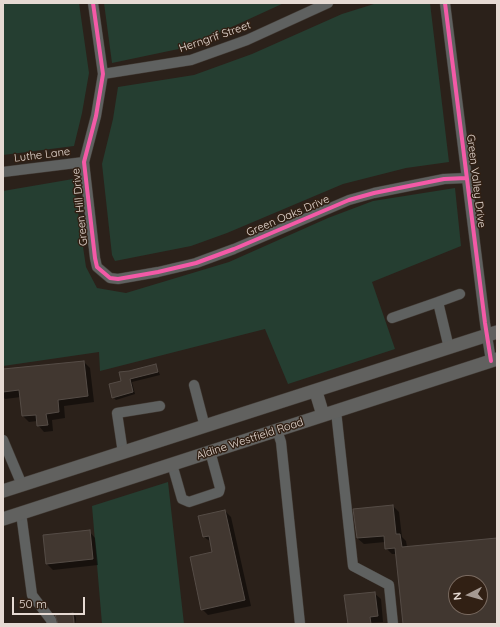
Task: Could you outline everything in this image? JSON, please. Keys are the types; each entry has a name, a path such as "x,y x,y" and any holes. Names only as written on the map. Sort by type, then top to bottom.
{"main road":[{"path":"3,491 316,392 492,334"},
{"name":"Aldine Westfield Road","path":"3,519 494,360"},
{"path":"316,392 323,415"}],"street":[{"name":"Green Hill Drive","path":"93,3 103,74 96,116 84,162 97,267 104,275 118,279"},
{"name":"Herngrif Street","path":"103,74 190,60 247,40 328,3"},
{"name":"Green Valley Drive","path":"445,3 466,178 492,334 494,360"},
{"name":"Luthe Lane","path":"3,172 84,162"},
{"name":"Green Oaks Drive","path":"118,279 196,263 361,196 409,185 466,178"},
{"path":"392,318 460,294"},
{"path":"438,302 449,348"},
{"path":"194,385 205,427"},
{"path":"123,453 117,413 160,406"},
{"path":"336,411 353,566 389,585 393,624"},
{"path":"277,430 281,442 300,624"},
{"path":"3,440 22,486"},
{"path":"172,464 182,499 189,502 220,492 210,451"},
{"path":"21,513 32,595 51,620 52,624"}],"green space":[{"path":"3,3 79,3 89,73 74,146 3,155"},
{"path":"104,3 284,3 188,47 112,63"},
{"path":"430,3 449,162 406,168 343,184 227,233 191,246 115,261 112,255 102,164 113,119 118,87 194,75 252,54 342,14 374,4"},
{"path":"73,179 86,267 97,288 126,293 229,262 328,218 373,201 455,188 461,246 372,282 395,349 288,384 265,329 100,371 99,352 3,366 3,191"},
{"path":"168,482 184,624 102,624 92,506"}],"building":[{"path":"84,361 88,396 58,400 59,412 46,414 48,425 37,426 36,415 22,416 19,390 3,392 3,369"},
{"path":"156,364 158,372 130,379 133,392 112,398 109,384 121,381 119,372"},
{"path":"393,505 396,534 400,534 402,547 497,538 497,624 403,624 395,548 385,549 384,536 357,538 353,509"},
{"path":"225,510 245,600 201,610 190,557 212,552 209,536 203,537 198,516"},
{"path":"90,530 93,559 46,564 43,535"},
{"path":"375,592 378,616 370,617 371,624 348,624 344,595"},
{"path":"73,613 74,624 58,624 55,615"}],"cycle path":[{"path":"93,3 103,74 96,116 84,162 97,267 110,278 118,279 196,263 234,249 349,200 374,193 444,179 466,178"},
{"path":"445,3 491,361"}]}
